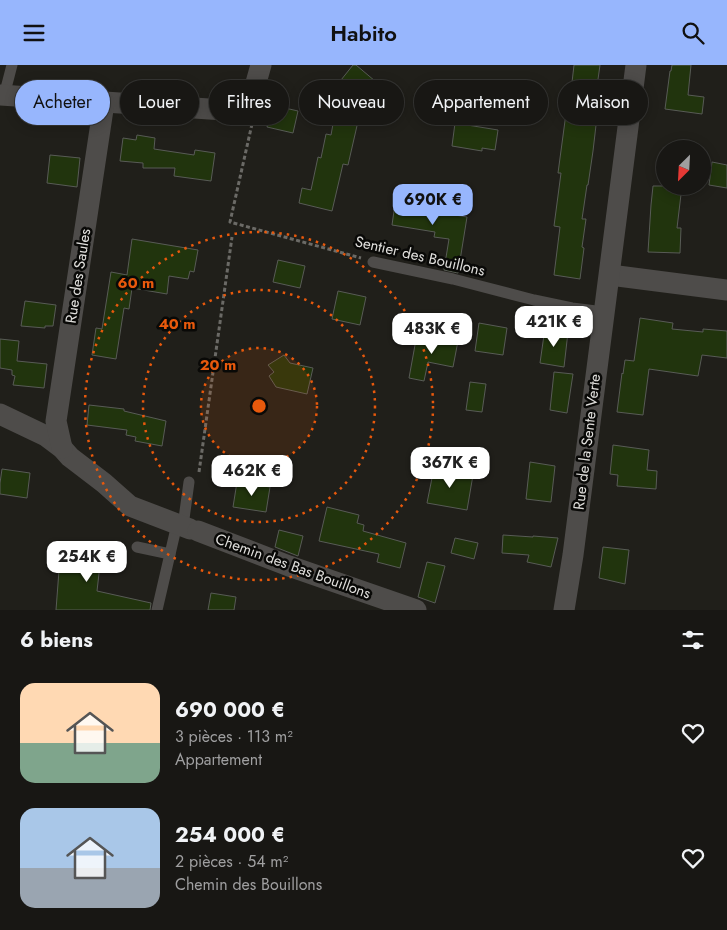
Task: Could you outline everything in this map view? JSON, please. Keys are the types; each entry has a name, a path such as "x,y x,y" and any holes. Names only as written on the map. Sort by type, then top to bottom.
{"street":[{"path":"257,80 261,65"},
{"name":"Rue de la Sente Verte","path":"564,610 610,275 636,65"},
{"path":"2,95 15,96"},
{"path":"110,103 209,109"},
{"name":"Rue des Saules","path":"62,448 56,421 101,125"},
{"path":"610,275 727,290"},
{"name":"Chemin des Bas Bouillons","path":"0,414 46,436 130,506 289,566 416,610"}],"lane":[{"path":"2,95 12,65"},
{"name":"Sentier des Bouillons","path":"373,261 544,302 604,312"},
{"path":"157,610 170,554 187,528 189,482"},
{"path":"137,547 170,554"}],"path":[{"name":"Sentier des Bouillons","path":"252,125 230,222 373,261"},
{"path":"198,472 232,237"}],"building":[{"path":"353,65 356,65 374,80 341,80"},
{"path":"574,65 600,65 598,80 572,80"},
{"path":"672,65 691,65 688,95 704,97 702,114 665,109"},
{"path":"289,109 298,111 293,133 267,127 267,125 289,125"},
{"path":"333,125 357,125 348,165 343,164 332,211 299,203 302,188 311,190 318,157 321,158 326,134 331,135"},
{"path":"455,125 498,130 495,150 482,148 482,151 452,146"},
{"path":"564,125 596,125 582,219 586,219 580,279 554,275 560,227 554,226 561,173 558,173"},
{"path":"137,135 155,138 154,149 194,155 195,150 215,153 211,181 174,176 175,168 143,168 143,163 120,161 123,138 136,140"},
{"path":"50,155 80,158 77,187 47,183"},
{"path":"712,162 727,165 727,188 711,185"},
{"path":"653,186 656,186 656,195 681,195 677,228 681,228 680,253 648,252"},
{"path":"396,197 433,202 431,211 467,217 458,273 444,270 449,239 434,237 435,232 392,225"},
{"path":"132,239 198,250 194,272 190,271 188,279 169,276 167,294 132,288 129,309 124,308 116,359 92,355 96,328 102,329 111,272 127,275"},
{"path":"278,260 305,266 300,288 273,282"},
{"path":"338,291 366,297 360,325 332,319"},
{"path":"25,301 56,305 53,326 45,326 45,328 21,326"},
{"path":"640,318 673,323 672,329 703,332 703,329 727,331 727,358 702,355 698,376 649,369 643,415 617,412 625,360 634,361"},
{"path":"479,323 507,328 503,355 475,351"},
{"path":"545,328 568,332 564,367 540,363"},
{"path":"417,334 458,341 453,367 428,362 424,381 409,378"},
{"path":"0,339 19,341 17,361 47,364 44,388 13,385 15,376 12,375 12,370 0,368"},
{"path":"284,355 290,363 313,368 307,394 276,387 269,376 274,372 268,365"},
{"path":"554,372 573,374 567,413 550,410"},
{"path":"470,382 486,384 482,412 466,410"},
{"path":"89,405 124,409 124,411 166,421 162,446 135,441 136,437 126,435 127,430 87,425"},
{"path":"613,445 649,450 647,470 657,471 656,489 617,486 618,475 610,474"},
{"path":"530,462 555,466 551,502 526,499"},
{"path":"434,468 473,475 467,510 427,503"},
{"path":"2,469 30,473 27,498 0,494"},
{"path":"237,482 270,487 266,512 233,507"},
{"path":"327,507 359,515 357,523 364,525 363,531 406,543 400,568 377,562 379,554 319,541"},
{"path":"279,530 303,536 298,556 275,547"},
{"path":"503,535 558,538 551,567 527,562 529,555 502,553"},
{"path":"455,538 478,543 474,559 451,553"},
{"path":"61,544 102,547 97,591 151,603 150,610 56,610"},
{"path":"603,547 629,550 625,584 599,578"},
{"path":"427,562 445,566 435,603 418,597"},
{"path":"211,593 236,597 234,610 208,610"}]}
